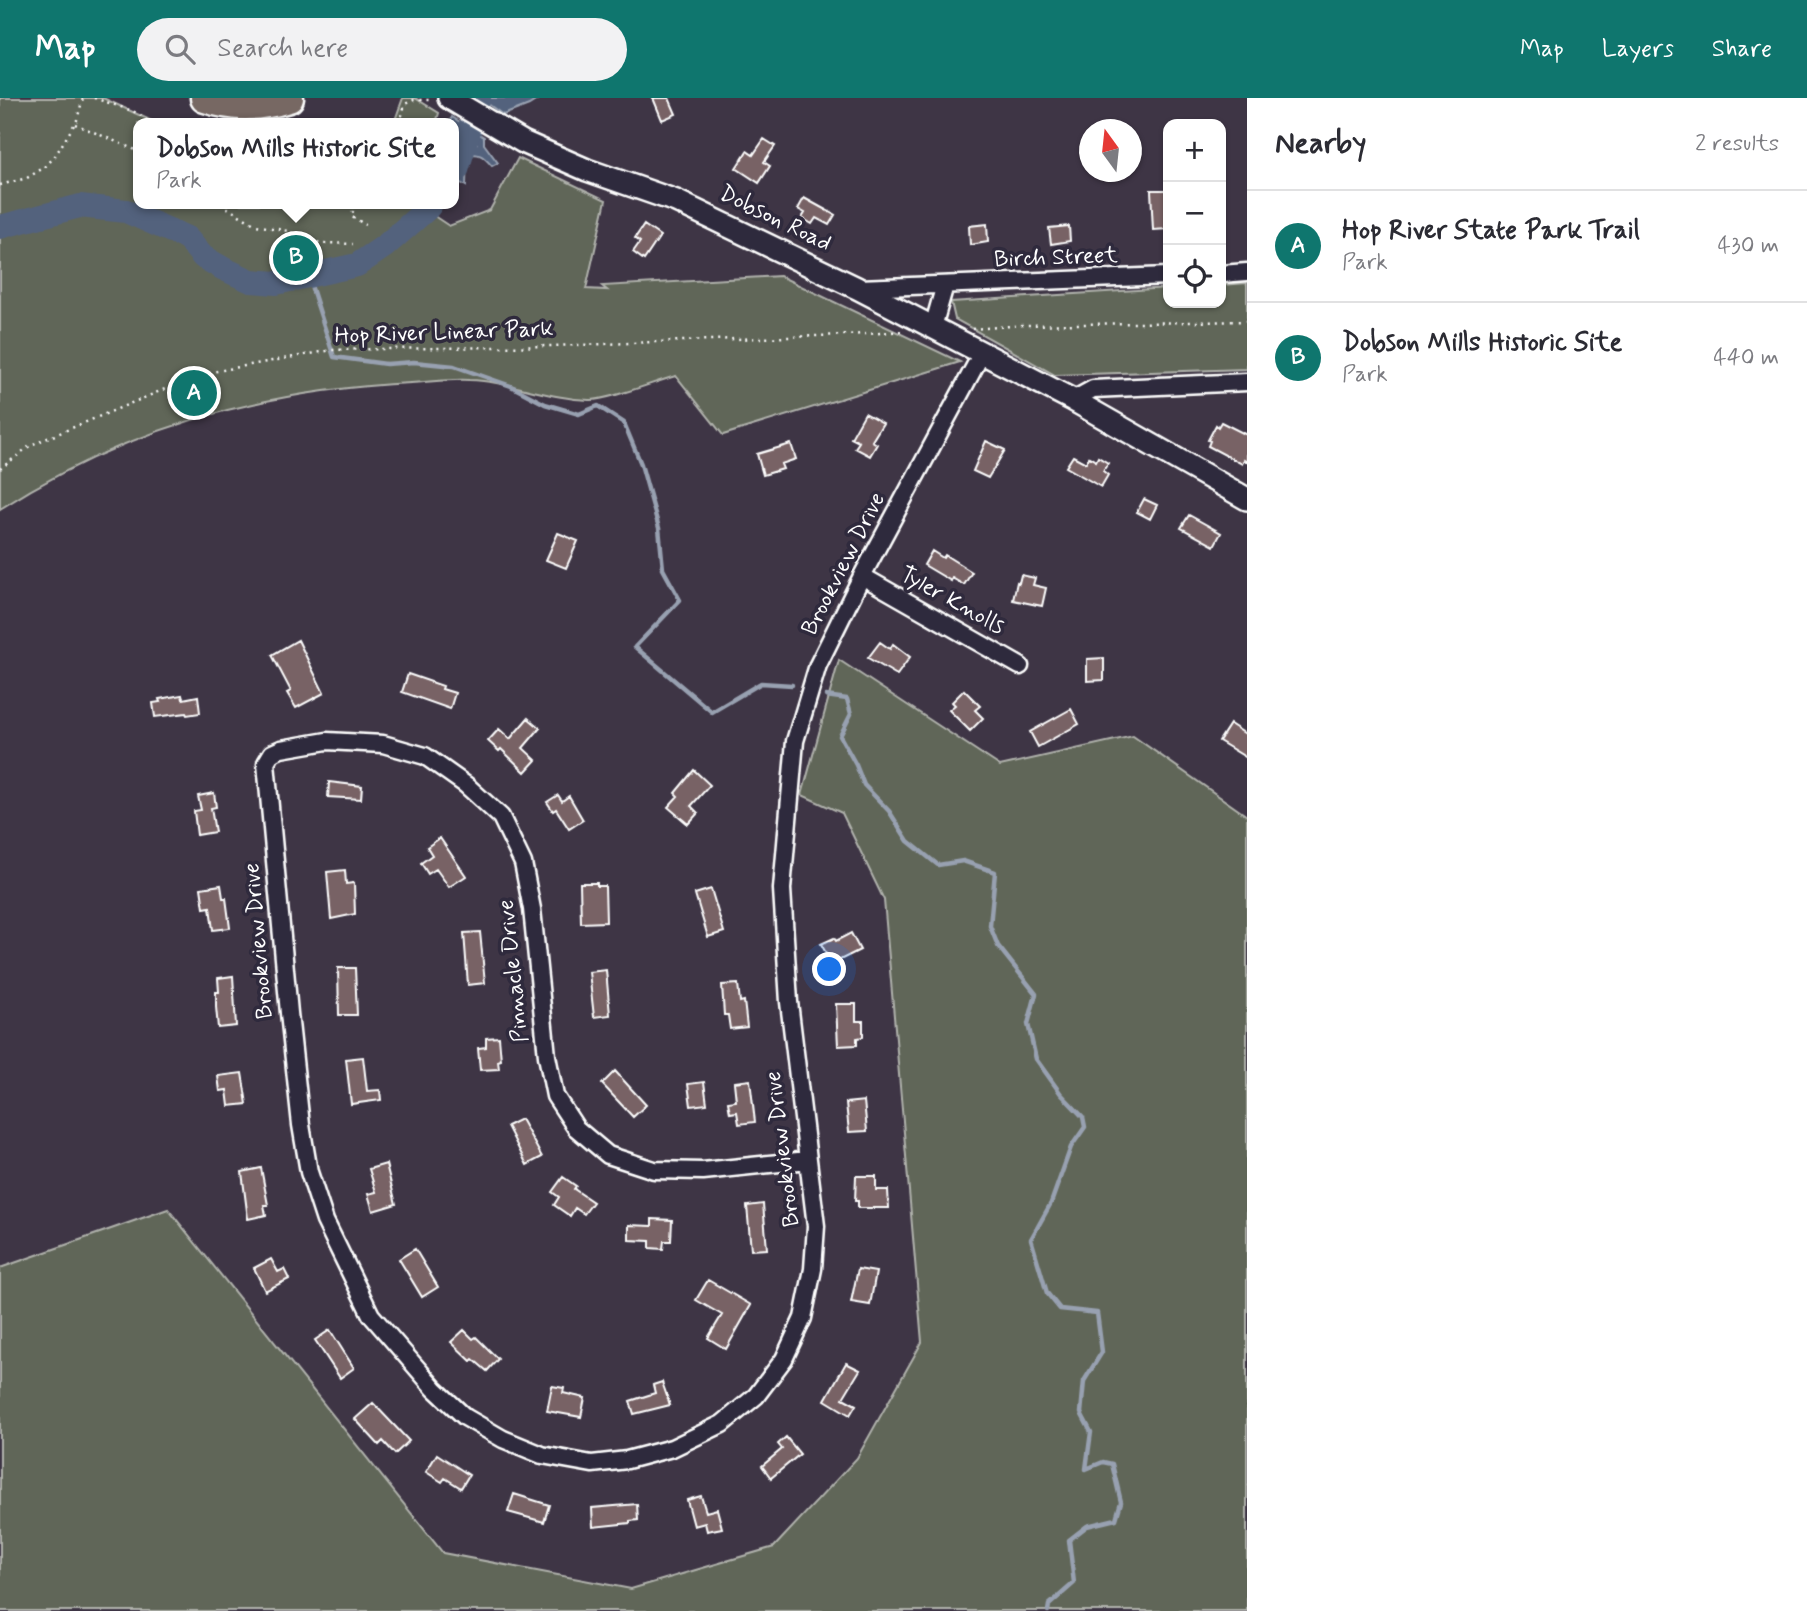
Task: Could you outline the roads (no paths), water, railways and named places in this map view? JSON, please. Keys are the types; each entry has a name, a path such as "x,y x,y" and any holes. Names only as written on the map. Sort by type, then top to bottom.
{"highway":[{"path":"205,98 249,106 289,98"}],"street":[{"name":"Dobson Road","path":"446,101 523,142 587,170 676,201 857,288 924,329 982,353 1073,400 1247,499"},
{"path":"1226,274 1247,272"},
{"name":"Birch Street","path":"857,288 1163,276"},
{"path":"924,329 945,285"},
{"name":"Brookview Drive","path":"272,753 266,763 266,774 299,1113 309,1172 325,1221 371,1314 435,1390 465,1417 503,1440 542,1455 592,1464 627,1460 672,1448 722,1424 755,1396 784,1359 803,1318 813,1269 816,1226 789,1002 783,902 788,806 795,741 818,665 862,576 982,353"},
{"path":"1073,400 1093,389 1247,382"},
{"name":"Tyler Knolls","path":"862,576 1020,666"},
{"name":"Pinnacle Drive","path":"272,753 327,741 380,744 404,750 425,756 466,785 501,817 523,863 532,909 547,1056 555,1096 576,1128 608,1155 654,1170 703,1171 808,1160"}],"water":[{"path":"480,98 540,98 503,115"},
{"path":"459,121 484,137 484,144 498,163 492,166 481,156 467,156 466,186 459,182"}],"waterway":[{"path":"459,163 479,98"},
{"path":"0,227 80,206 126,211 187,238 203,257 224,269 251,281 276,283 357,265 385,246 427,209"},
{"path":"308,276 334,357 386,364 414,362 454,366 511,386 545,404 579,414 598,406 624,423 641,464 659,528 663,569 680,600 635,647 712,712 761,683 792,685"},
{"path":"826,696 847,699 851,714 840,736 864,785 889,811 908,841 938,865 963,861 995,872 990,926 998,946 1036,994 1028,1024 1036,1059 1061,1094 1083,1117 1085,1127 1071,1147 1051,1203 1031,1239 1047,1293 1060,1309 1097,1313 1102,1352 1084,1381 1081,1413 1091,1432 1086,1469 1103,1462 1112,1464 1121,1502 1116,1519 1087,1526 1069,1540 1074,1583 1049,1605 1048,1611"}],"place":[{"name":"Dobson Mills Historic Site","path":"296,258"},
{"name":"Hop River State Park Trail","path":"194,393"}]}
